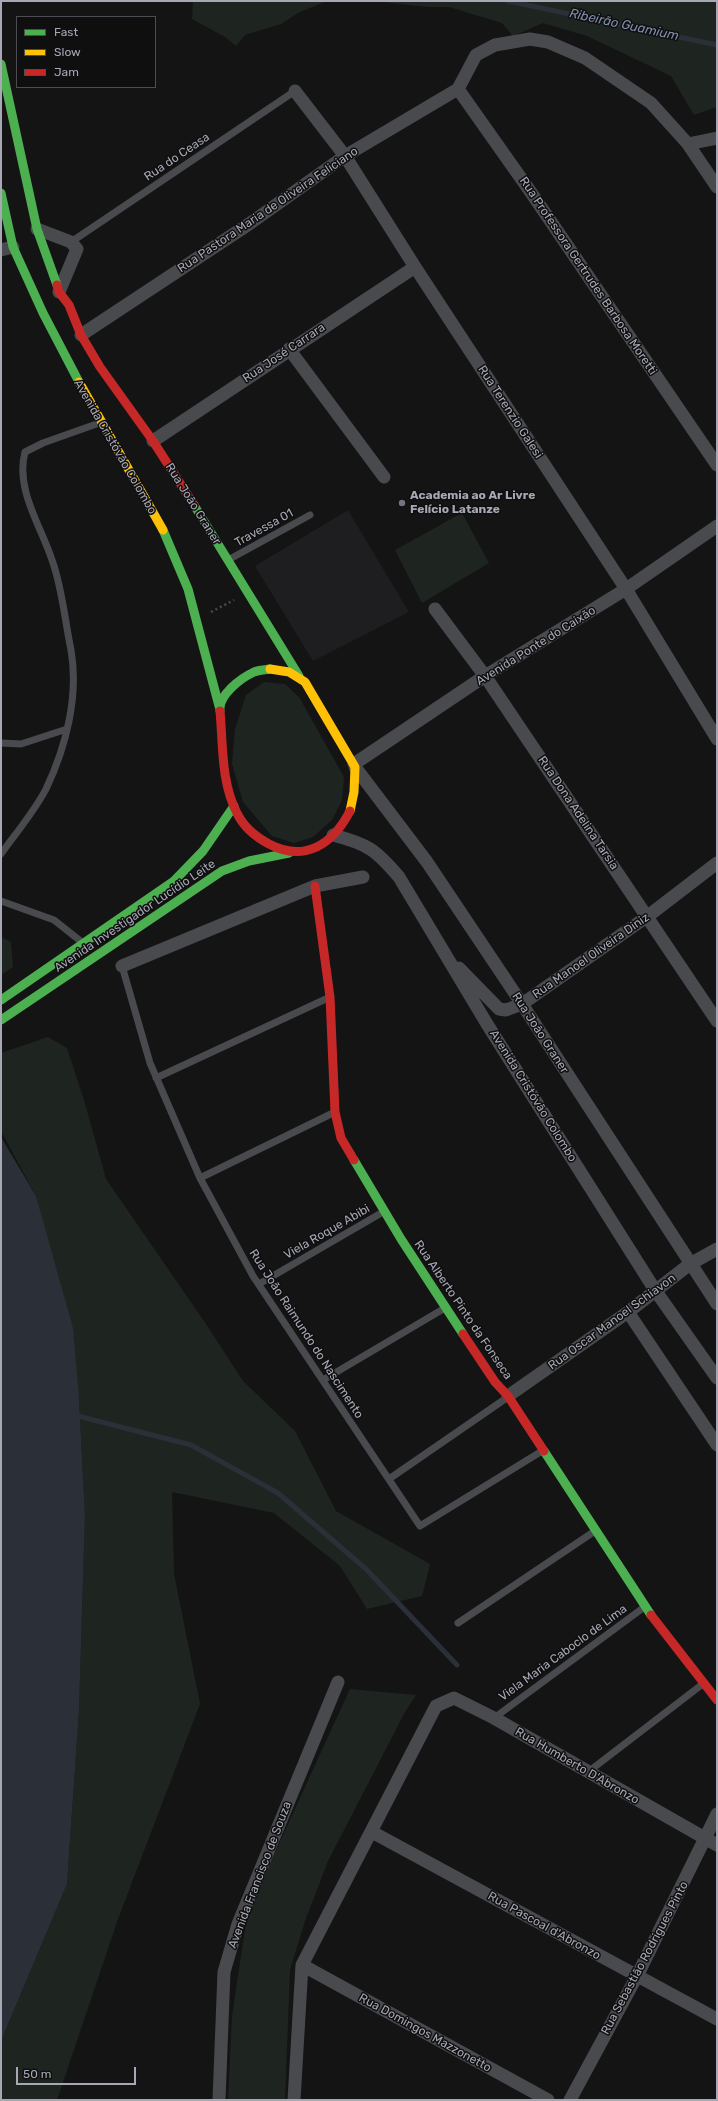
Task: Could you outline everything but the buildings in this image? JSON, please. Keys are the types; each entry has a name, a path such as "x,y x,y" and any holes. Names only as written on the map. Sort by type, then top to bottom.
{"main road":[{"path":"1,64 37,229 59,292 69,305 81,335"},
{"name":"Avenida Cristóvão Colombo","path":"1,193 7,248 71,370 102,422 164,534 188,589 219,706 227,785 234,806 242,822 259,839 267,845 282,851 292,852"},
{"name":"Rua João Graner","path":"81,335 100,367 153,441 299,676 310,689 355,766"},
{"path":"219,706 226,694 239,682 255,672 270,669 281,669 299,676"},
{"name":"Avenida Investigador Lucídio Leite","path":"1,1020 222,871 249,861 292,852 299,853 321,845 334,835 345,821 351,809 355,766"},
{"name":"Avenida Investigador Lucídio Leite","path":"1,1000 174,880 202,851 234,806"},
{"name":"Rua Alberto Pinto da Fonseca","path":"315,886 330,997 335,1112 341,1138 446,1307 495,1382 508,1396 542,1451 645,1607 717,1700"}],"street":[{"path":"458,89 476,55 495,45 530,39 548,42 585,58 651,103 688,144 717,187"},
{"name":"Rua Pastora Maria de Oliveira Feliciano","path":"81,335 249,224 345,156 458,89"},
{"name":"Rua Professora Gertrudes Barbosa Moretti","path":"458,89 535,197 717,465"},
{"name":"Rua Terenzio Galesi","path":"295,91 345,156 415,267 626,589 717,739"},
{"path":"688,144 717,138"},
{"path":"37,229 72,242 77,249 59,292"},
{"name":"Rua José Carrara","path":"153,441 415,267"},
{"path":"290,349 384,477"},
{"name":"Avenida Ponte do Caixão","path":"355,766 485,676 626,589 717,526"},
{"name":"Rua Dona Adelina Tarsia","path":"435,609 485,676 648,916 717,1021"},
{"name":"Rua João Graner","path":"355,766 427,862 522,1004 717,1304"},
{"name":"Avenida Cristóvão Colombo","path":"334,835 358,841 369,847 384,859 399,877 448,959 655,1290 717,1378"},
{"name":"Rua Manoel Oliveira Diniz","path":"448,959 469,977 492,1004 499,1009 506,1010 522,1004 648,916 717,863"},
{"path":"122,966 315,886 363,877"},
{"name":"Rua Oscar Manoel Schiavon","path":"508,1396 628,1312 690,1264 717,1249"},
{"path":"628,1312 717,1445"},
{"name":"Avenida Francisco de Souza","path":"219,2100 224,1972 238,1924 338,1682"},
{"name":"Rua Humberto D'Abronzo","path":"372,1832 436,1706 454,1698 494,1718 712,1842"},
{"name":"Rua Sebastião Rodrigues Pinto","path":"570,2100 712,1842 717,1814"},
{"path":"294,2100 302,1965 372,1832"},
{"name":"Rua Pascoal d'Abronzo","path":"372,1832 717,2019"},
{"name":"Rua Domingos Mazzonetto","path":"302,1965 548,2100"}],"lane":[{"name":"Rua do Ceasa","path":"72,242 295,91"},
{"path":"1,854 45,789 62,749 71,711 73,663 53,561 26,493 22,475 22,463 25,452 42,443 102,422"},
{"name":"Travessa 01","path":"228,560 310,515"},
{"path":"1,743 20,744 67,730"},
{"path":"1,901 54,920 83,943"},
{"name":"Rua João Raimundo do Nascimento","path":"122,966 150,1063 200,1178 259,1284 420,1526 542,1451"},
{"path":"156,1078 330,997"},
{"path":"200,1178 335,1112"},
{"name":"Viela Roque Abibi","path":"259,1284 385,1211"},
{"path":"323,1380 446,1307"},
{"path":"389,1479 508,1396"},
{"path":"458,1623 595,1531"},
{"name":"Viela Maria Caboclo de Lima","path":"494,1718 645,1607"},
{"path":"588,1772 704,1683"}],"path":[{"path":"197,620 248,592"}],"shaded area":[{"path":"193,1 327,1 298,13 281,24 245,35 236,46 225,37 192,19"},
{"path":"374,1 717,1 717,107 694,115 671,76 587,36 543,23 513,36 502,23 449,7 428,7"},
{"path":"348,510 409,612 313,661 255,566"},
{"path":"462,513 489,563 422,603 395,550"},
{"path":"264,682 285,684 299,697 344,777 342,800 332,820 313,837 294,843 272,836 243,802 232,764 235,729 246,695"},
{"path":"1,937 11,942 13,967 1,975"},
{"path":"48,1037 67,1048 84,1100 106,1179 206,1324 243,1381 295,1431 336,1511 430,1564 422,1596 367,1609 340,1566 274,1513 172,1492 174,1574 200,1704 118,1919 57,2100 1,2100 1,2041 67,1884 79,1711 85,1515 79,1398 36,1196 1,1131 1,1053"},
{"path":"1,1137 36,1196 73,1328 79,1398 85,1515 79,1711 67,1884 1,2041"},
{"path":"350,1689 416,1695 405,1712 328,1861 305,1921 290,1970 285,2100 228,2100 232,2016 246,1923 272,1859"}],"waterway":[{"name":"Ribeirão Guamium","path":"508,1 717,45"},
{"path":"74,1415 191,1445 278,1493 366,1569 457,1665"}],"traffic: fast":[{"path":"1,64 37,229 57,285"},
{"path":"1,193 13,247 43,313 79,382"},
{"path":"194,505 299,676"},
{"path":"163,530 188,589 219,706"},
{"path":"220,711 220,705 226,693 231,688 243,678 254,672 270,669"},
{"path":"1,1000 174,881 203,851 234,806"},
{"path":"1,1020 222,871 249,861 289,853"},
{"path":"354,1160 401,1239 463,1334"},
{"path":"544,1451 651,1615"}],"traffic: slow":[{"path":"79,382 163,530"},
{"path":"270,669 289,672 305,682 355,767 354,792 350,811"}],"traffic: jam":[{"path":"57,285 59,292 69,305 81,335 100,367 153,441 194,505"},
{"path":"220,711 225,776 228,789 240,818 246,827 255,835 269,844 282,849 294,852 306,851 317,847 335,833 350,811"},
{"path":"315,886 330,997 335,1112 341,1138 354,1160"},
{"path":"463,1334 495,1382 508,1396 544,1451"},
{"path":"651,1615 717,1700"}],"place":[{"name":"Academia ao Ar Livre Felício Latanze","path":"402,503"}]}
